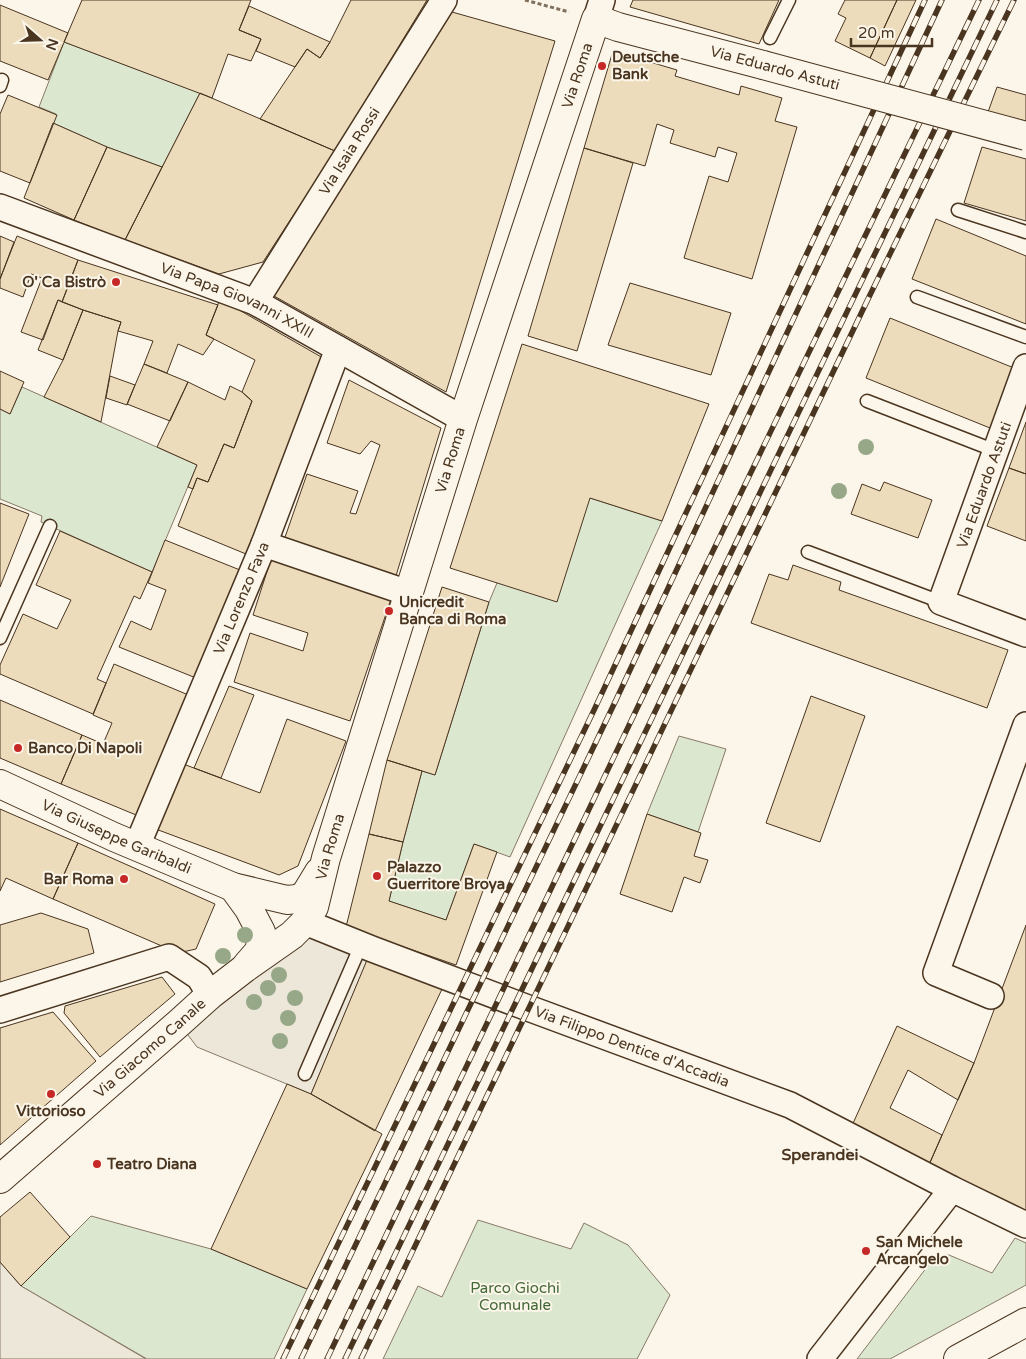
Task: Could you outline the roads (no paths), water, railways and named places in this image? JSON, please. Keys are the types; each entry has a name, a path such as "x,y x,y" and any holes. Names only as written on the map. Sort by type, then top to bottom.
{"street":[{"name":"Via Isaia Rossi","path":"255,302 444,0"},
{"name":"Via Eduardo Astuti","path":"599,10 618,27 1026,136"},
{"name":"Via Roma","path":"305,922 314,907 326,858 463,418 599,10"},
{"name":"Via Papa Giovanni XXIII","path":"0,207 255,302 463,418"},
{"name":"Via Lorenzo Fava","path":"137,846 264,544 338,349"},
{"name":"Via Eduardo Astuti","path":"941,602 1026,367"},
{"path":"264,544 408,593"},
{"path":"941,602 1026,634"},
{"path":"991,996 936,973 1026,725"},
{"name":"Via Giuseppe Garibaldi","path":"0,784 114,837 234,886 286,900 297,899 304,894 326,858"},
{"path":"234,886 261,932 260,950 245,968"},
{"name":"Via Filippo Dentice d'Accadia","path":"305,922 361,945 790,1105 1026,1225"},
{"name":"Via Giacomo Canale","path":"0,1180 210,995 292,935 305,922"},
{"path":"0,1010 169,957 199,977 210,995"},
{"path":"820,1359 952,1189"},
{"path":"958,1359 1026,1322"}],"lane":[{"path":"770,38 789,0"},
{"path":"958,210 1026,232"},
{"path":"917,298 1026,337"},
{"path":"867,401 996,451"},
{"path":"0,638 50,526"},
{"path":"808,552 941,602"},
{"path":"305,1074 361,945"}],"railway":[{"path":"283,1359 595,708 925,0"},
{"path":"301,1359 616,700 942,0"},
{"path":"327,1359 642,698 979,0"},
{"path":"345,1359 997,0"},
{"path":"361,1359 869,297 1014,0"}],"place":[{"name":"Deutsche Bank","path":"602,66"},
{"name":"O' Ca Bistrò","path":"116,282"},
{"name":"Unicredit Banca di Roma","path":"389,611"},
{"name":"Banco Di Napoli","path":"18,748"},
{"name":"Palazzo Guerritore Broya","path":"377,876"},
{"name":"Bar Roma","path":"124,879"},
{"name":"Vittorioso","path":"51,1094"},
{"name":"Teatro Diana","path":"97,1164"},
{"name":"San Michele Arcangelo","path":"866,1251"}],"district":[{"name":"Sperandei","path":"820,1155"}],"park label":[{"name":"Parco Giochi Comunale","path":"515,1296"}]}
